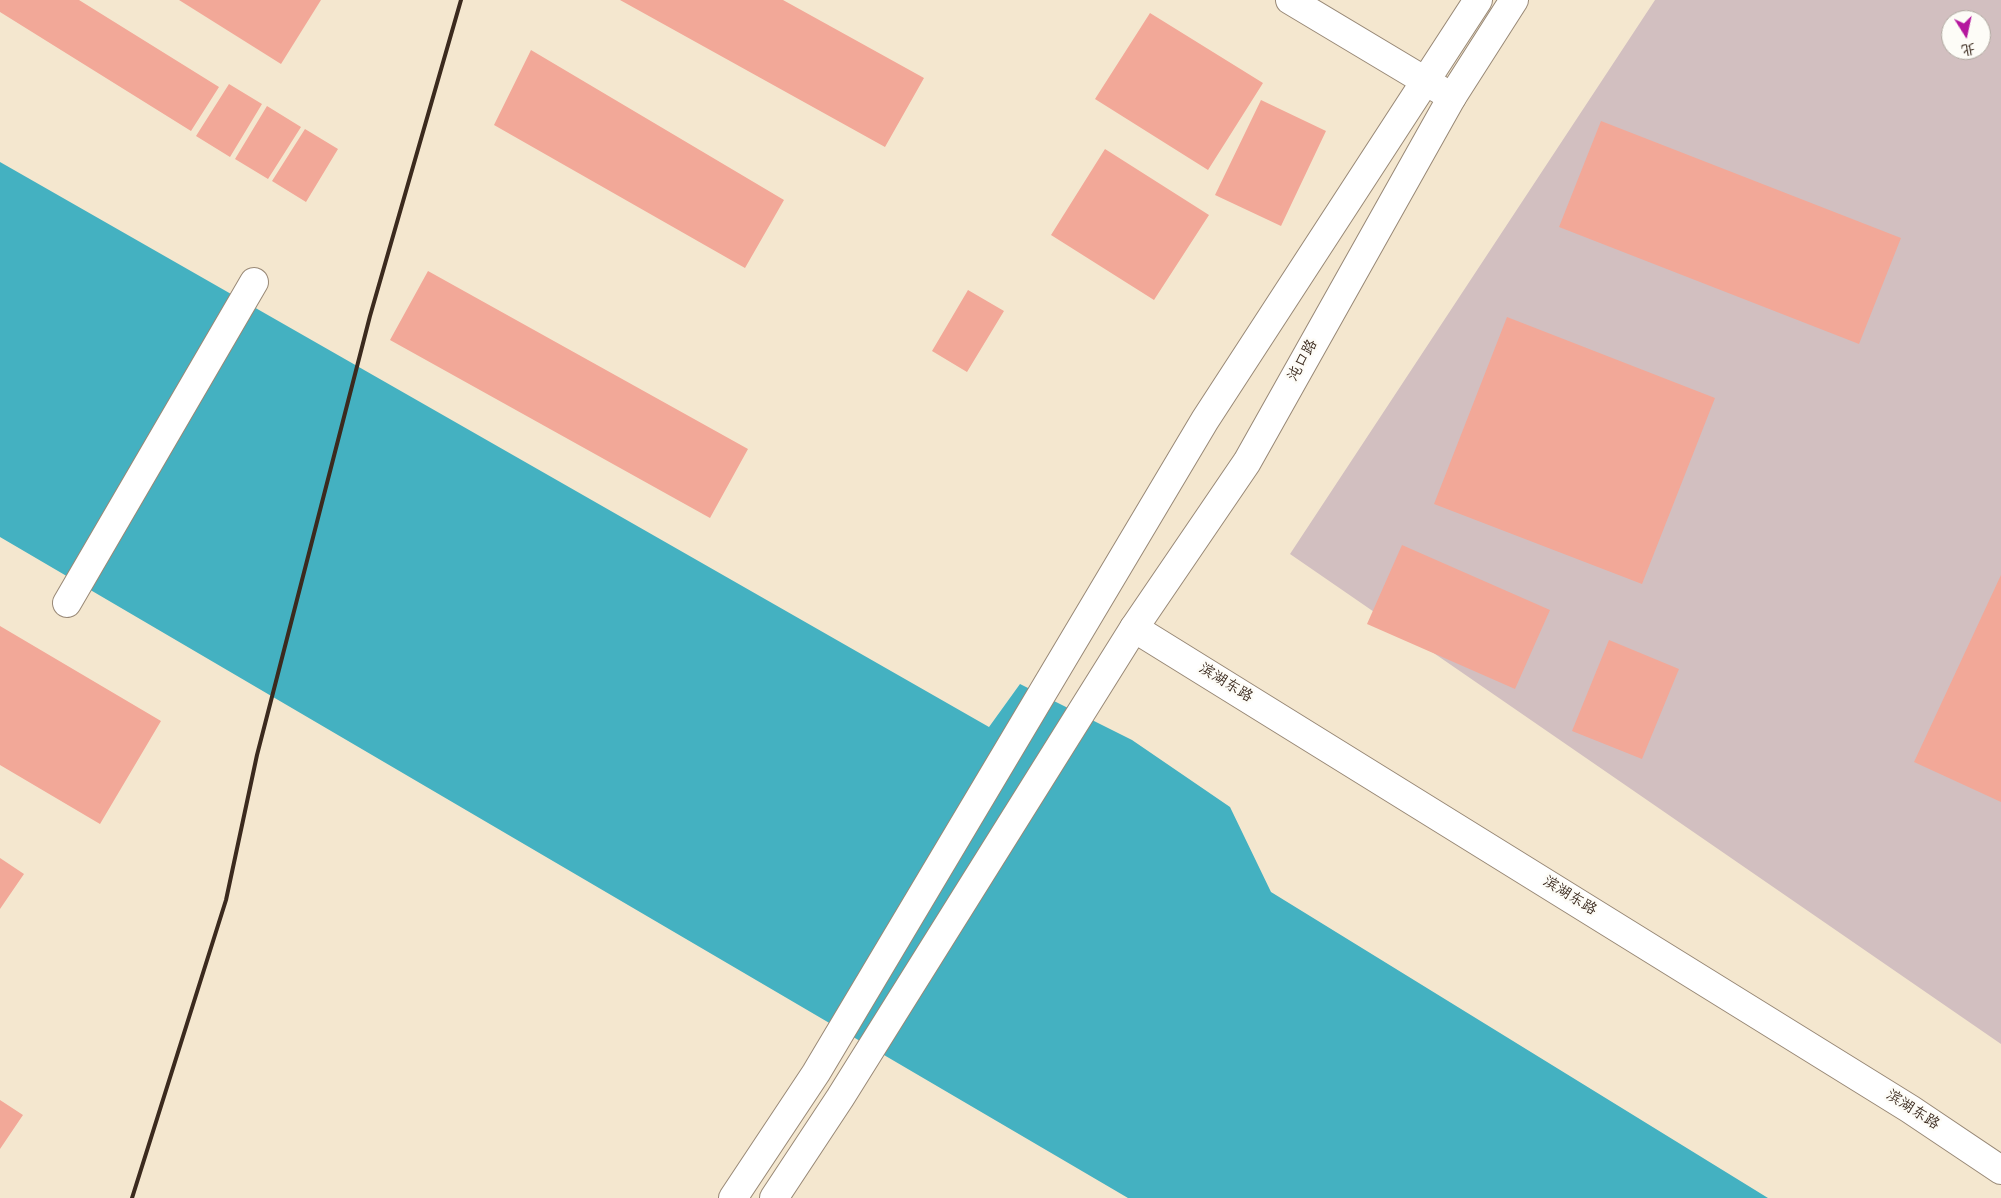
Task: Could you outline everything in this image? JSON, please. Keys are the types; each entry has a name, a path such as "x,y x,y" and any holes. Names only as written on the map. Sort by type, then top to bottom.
{"main road":[{"path":"1290,0 1452,97"},
{"path":"734,1198 816,1073 1205,420 1478,0"},
{"name":"沌口路","path":"774,1198 840,1098 1134,628 1247,462 1452,97 1514,0"},
{"path":"67,603 254,282"},
{"name":"滨湖东路","path":"1134,628 1910,1109 2001,1170"}],"shaded area":[{"path":"1655,0 2001,0 2001,1044 1290,554"}],"water":[{"path":"0,162 989,727 1020,684 1132,740 1230,807 1271,892 1768,1198 1128,1198 0,537"}],"building":[{"path":"0,0 79,0 219,87 191,131 0,12"},
{"path":"179,0 321,0 281,64"},
{"path":"620,0 783,0 924,78 885,147"},
{"path":"1150,13 1263,83 1208,170 1095,99"},
{"path":"531,50 784,200 745,268 494,125"},
{"path":"229,84 262,104 230,157 196,136"},
{"path":"1261,100 1326,131 1281,226 1215,195"},
{"path":"267,106 301,127 268,179 235,159"},
{"path":"1601,121 1901,238 1859,344 1559,227"},
{"path":"305,129 338,149 306,202 272,181"},
{"path":"1105,149 1209,215 1154,300 1051,235"},
{"path":"428,271 748,449 710,518 390,340"},
{"path":"968,290 1004,311 967,372 932,351"},
{"path":"1507,317 1715,398 1642,584 1434,504"},
{"path":"1402,545 1550,610 1515,689 1367,624"},
{"path":"2001,575 2001,802 1914,762"},
{"path":"0,626 161,721 100,824 0,765"},
{"path":"1609,640 1679,669 1642,759 1572,731"},
{"path":"0,858 24,874 0,909"},
{"path":"0,1100 23,1115 0,1149"}],"railway":[{"path":"132,1198 226,900 257,755 370,316 461,0"}]}
